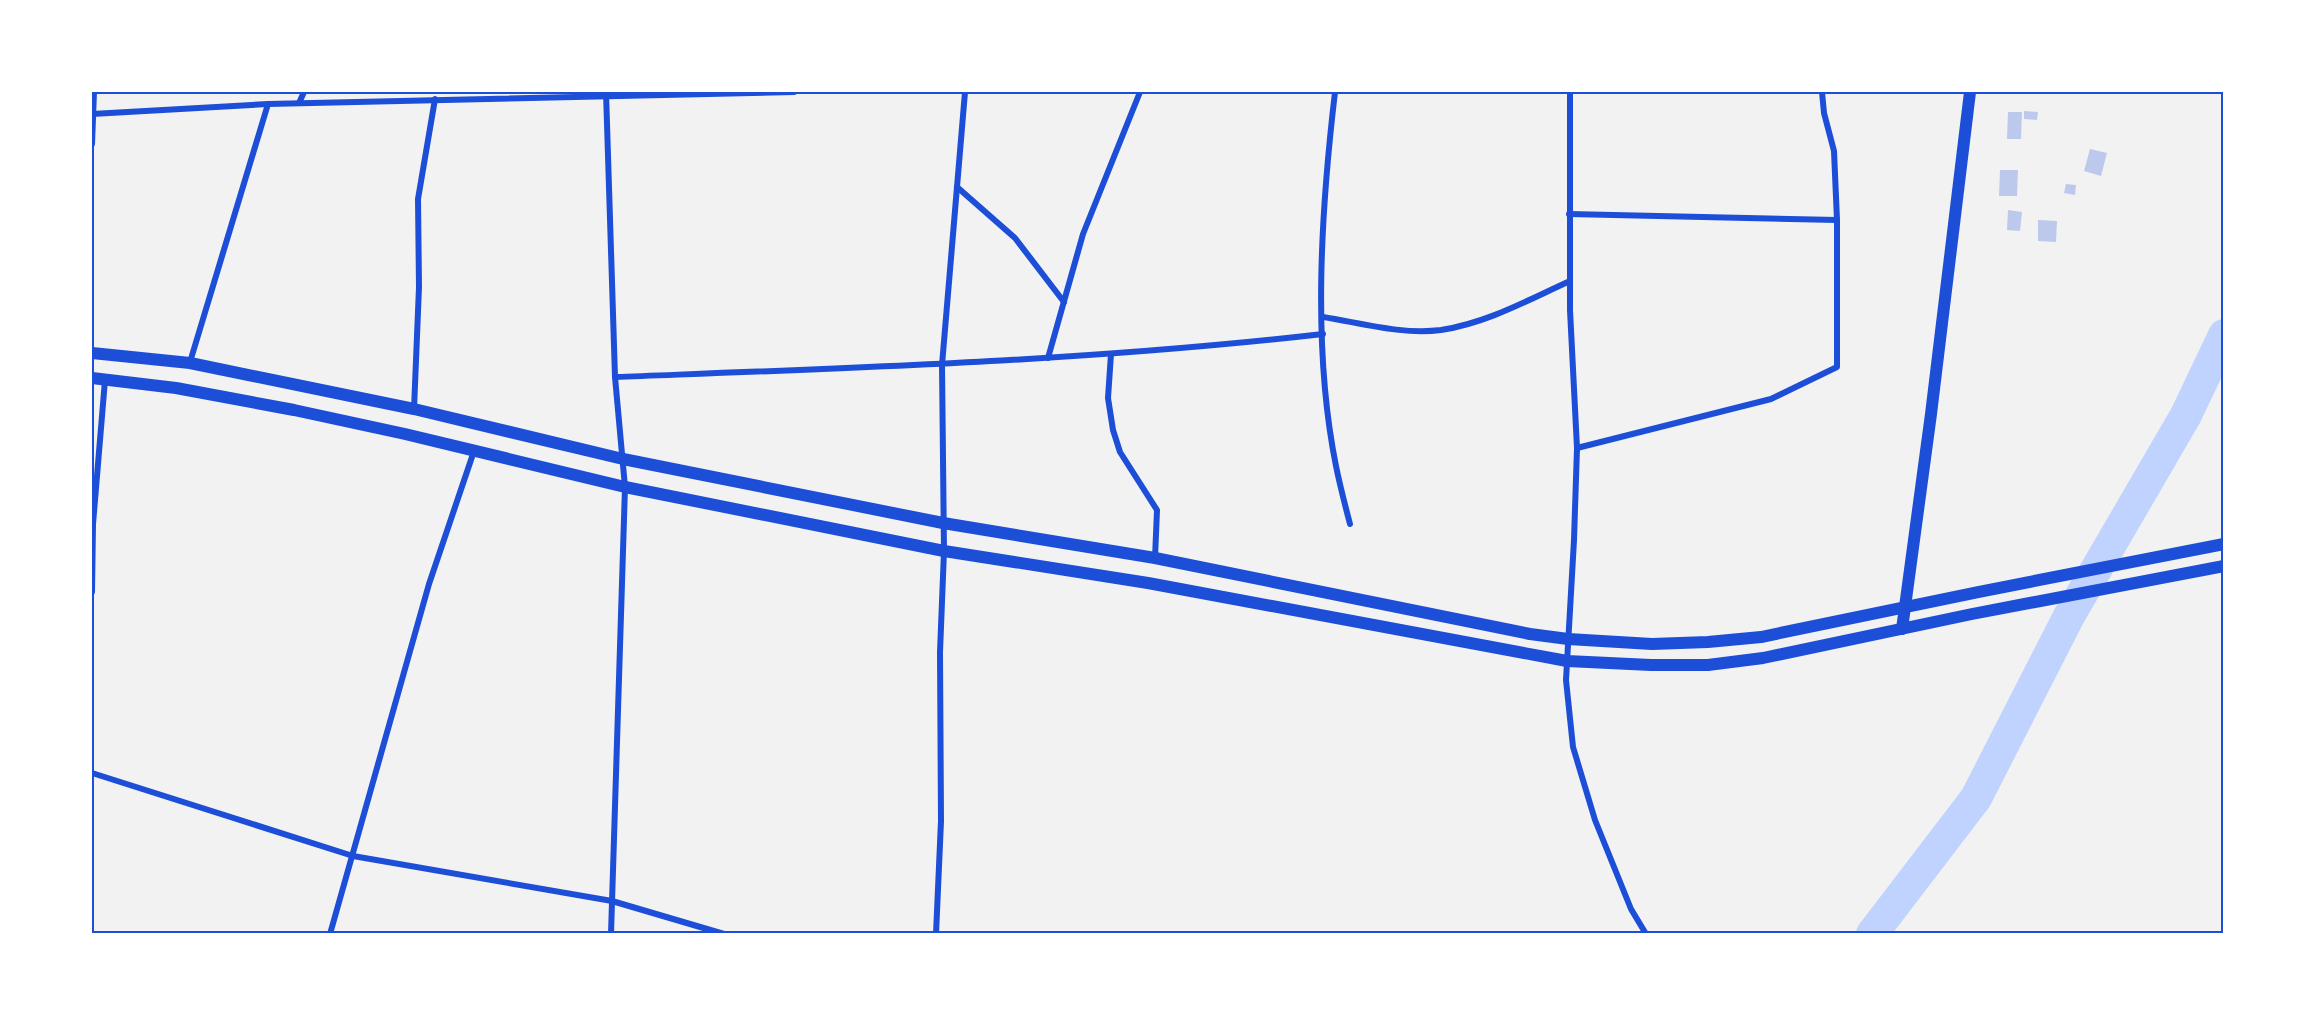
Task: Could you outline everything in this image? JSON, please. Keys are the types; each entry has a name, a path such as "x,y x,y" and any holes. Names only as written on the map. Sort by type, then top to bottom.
{"main road":[{"path":"1902,629 1970,92"},
{"path":"92,353 189,363 414,409 623,459 943,523 1155,558 1530,634 1568,639 1652,644 1761,637 2220,545"},
{"path":"92,378 176,388 294,410 625,487 944,551 1148,583 1567,661 1708,665 1763,658 1972,614 2223,566"}],"street":[{"path":"92,144 94,92"},
{"path":"299,103 304,92"},
{"path":"448,99 451,92"},
{"path":"92,114 299,103 606,94 794,92"},
{"path":"936,933 941,821 940,652 944,551 942,365 965,92"},
{"path":"1048,358 1083,234 1140,92"},
{"path":"1335,92 1322,247 1323,334 1325,387 1335,466 1350,524"},
{"path":"1570,92 1570,281 1577,448 1566,680 1573,747 1595,820 1631,909 1646,933"},
{"path":"1577,448 1772,399 1837,367 1837,220 1834,151 1824,113 1822,92"},
{"path":"606,94 615,377 625,487 611,933"},
{"path":"414,409 419,287 418,199 435,99"},
{"path":"189,363 268,104"},
{"path":"957,187 1015,237 1064,302"},
{"path":"1569,214 1837,220"},
{"path":"1323,317 1398,330 1440,330 1490,318 1570,281"},
{"path":"615,377 942,365 1208,347 1323,334"},
{"path":"1111,354 1108,398 1113,430 1120,452 1157,510 1155,558"},
{"path":"92,592 93,524 105,379"},
{"path":"330,933 429,584 474,451"},
{"path":"92,773 353,856 612,901 724,933"}],"building":[{"path":"2024,111 2038,112 2037,120 2024,119"},
{"path":"2008,112 2022,112 2021,139 2007,139"},
{"path":"2090,149 2107,153 2101,176 2084,171"},
{"path":"2000,170 2018,170 2017,196 1999,196"},
{"path":"2066,184 2076,185 2075,195 2064,193"},
{"path":"2008,210 2022,212 2020,231 2007,230"},
{"path":"2038,220 2057,221 2056,242 2038,241"}],"waterway":[{"path":"1872,934 1976,798 2069,616 2186,415 2224,335"}]}
